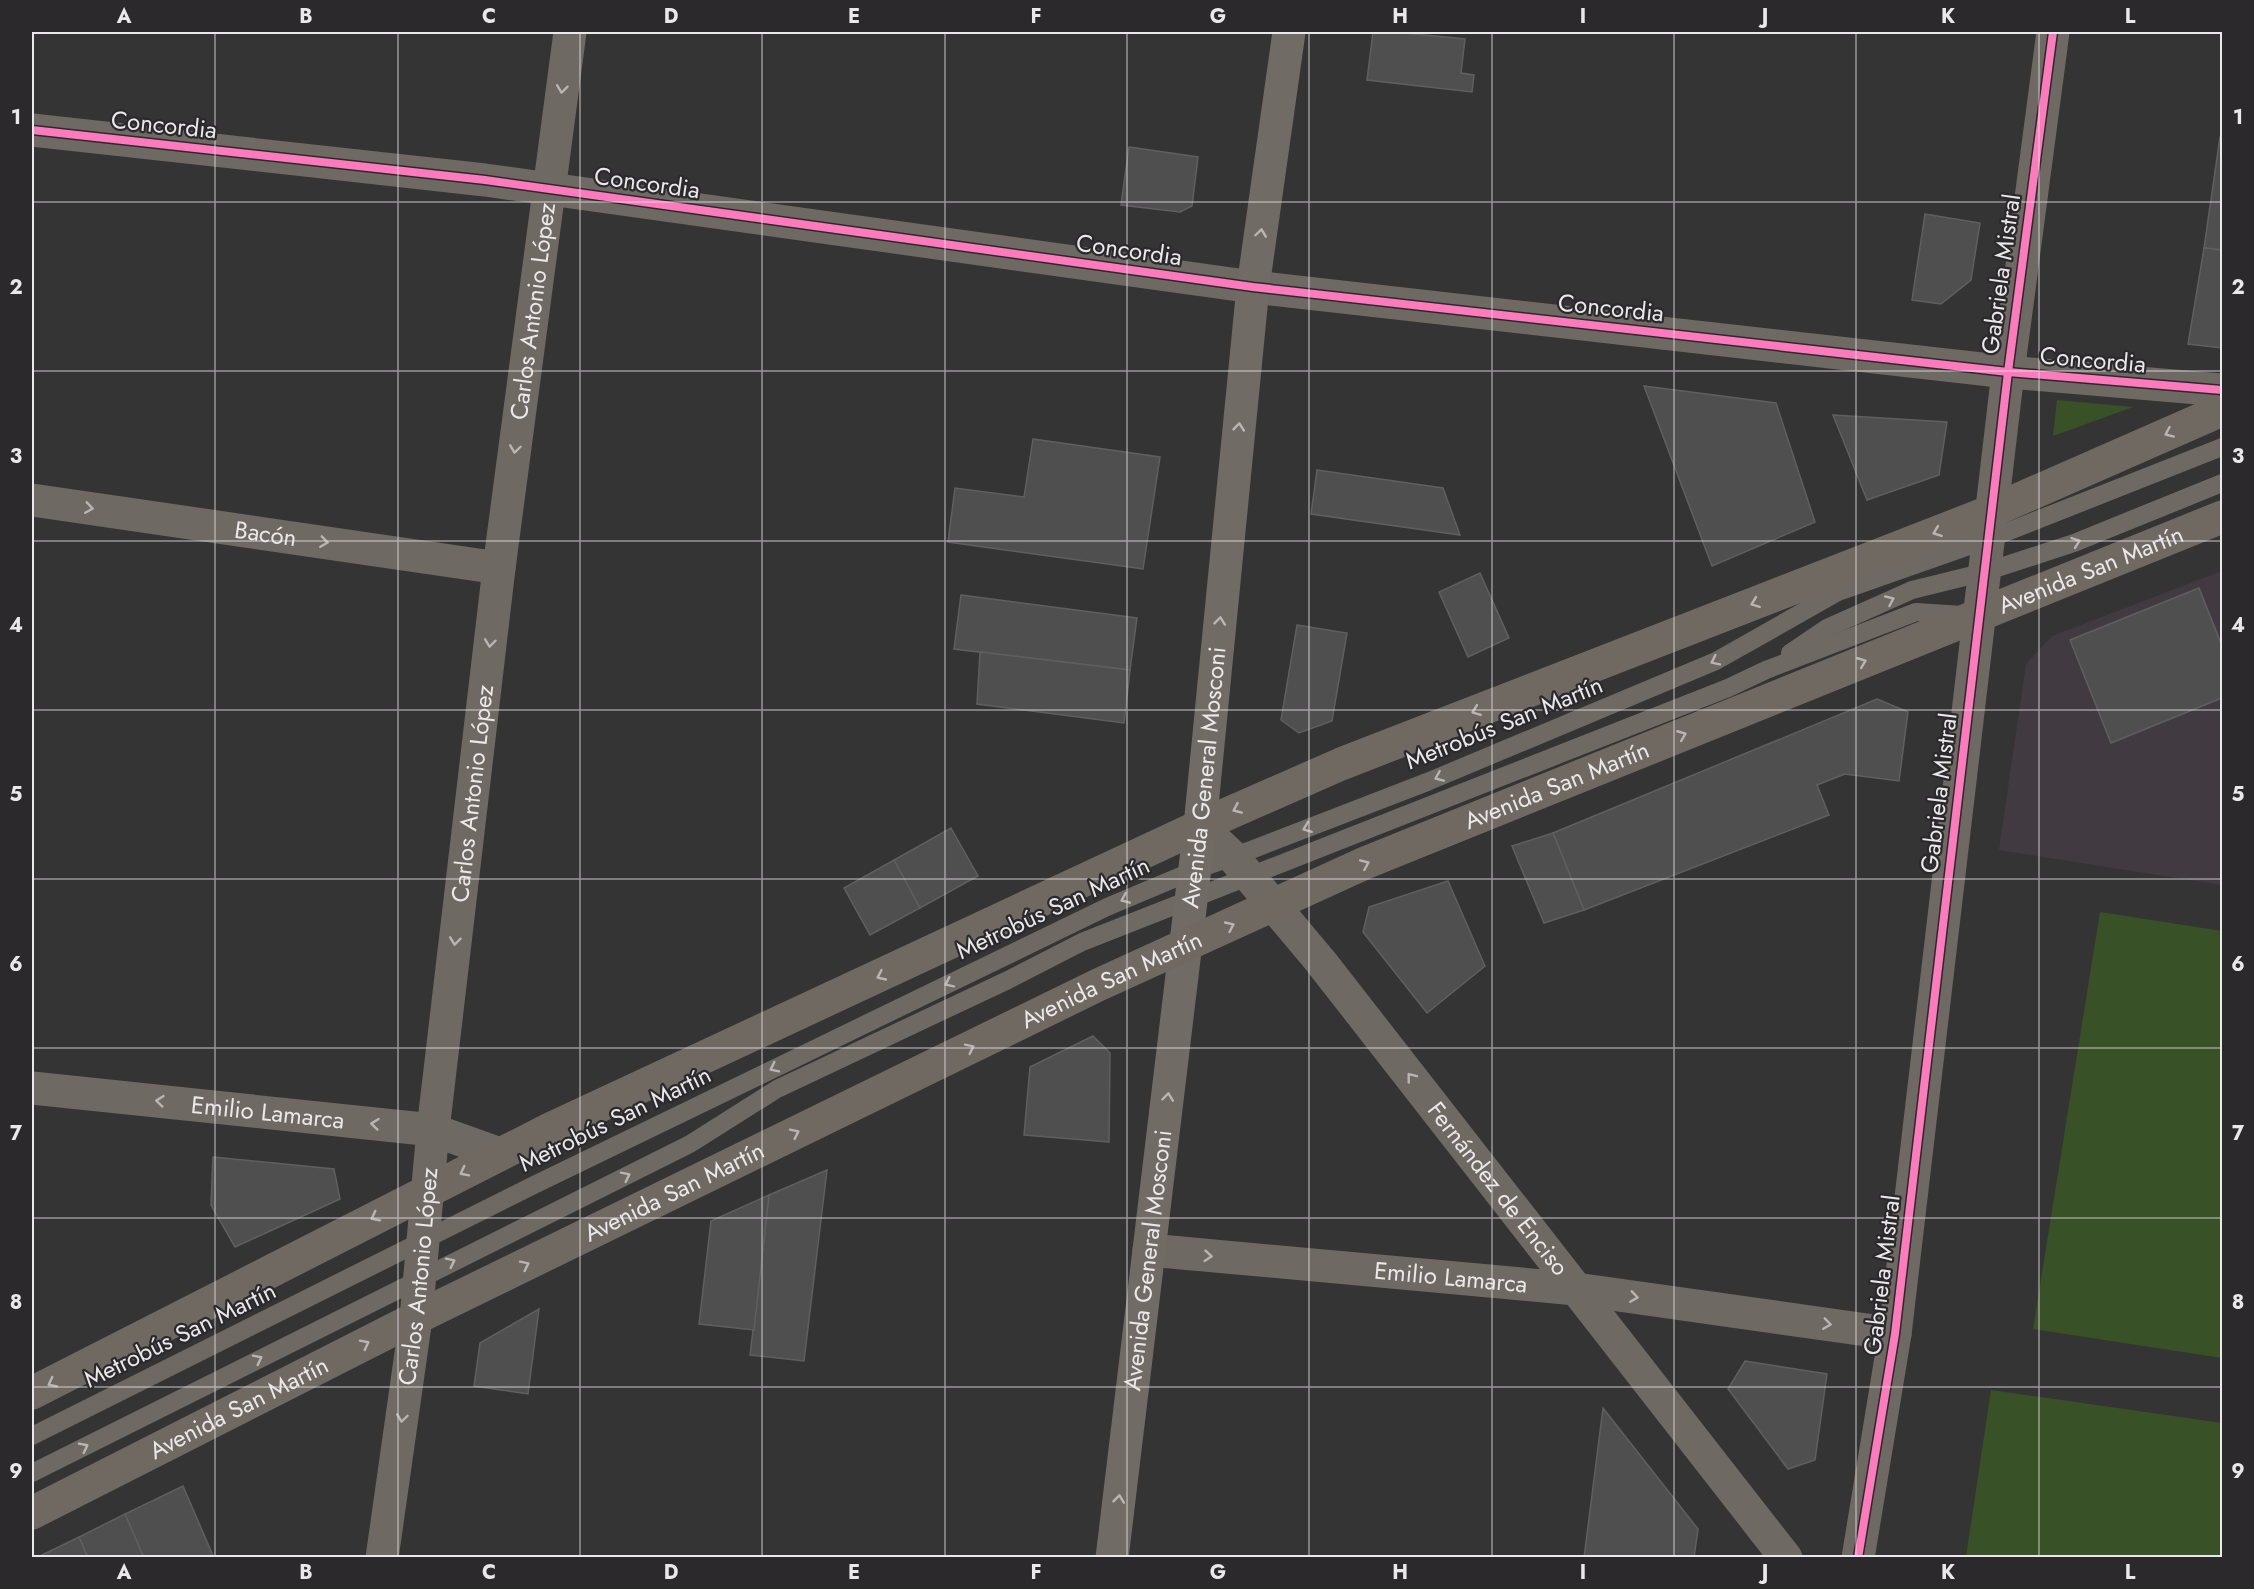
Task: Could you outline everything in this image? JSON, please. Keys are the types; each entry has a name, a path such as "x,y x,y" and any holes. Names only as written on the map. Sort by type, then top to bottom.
{"main road":[{"name":"Avenida General Mosconi","path":"1112,1557 1200,826 1253,287 1289,32"},
{"path":"32,1393 500,1154 1200,826 1341,764 1990,525 2223,410"},
{"name":"Avenida San Martín","path":"32,1513 416,1318 1098,985 1365,863 2223,517"}],"street":[{"name":"Carlos Antonio López","path":"382,1557 416,1318 433,1130 499,568 570,32"},
{"name":"Gabriela Mistral","path":"1858,1557 1895,1334 2008,372 2053,32"},
{"name":"Concordia","path":"32,130 549,189 1253,287 2008,372 2223,390"},
{"name":"Bacón","path":"32,500 499,568"},
{"name":"Fernández de Enciso","path":"1200,826 1241,867 1321,962 1786,1557"},
{"name":"Emilio Lamarca","path":"32,1088 433,1130 500,1154"},
{"name":"Emilio Lamarca","path":"1149,1250 1576,1289 1895,1334"}],"lane":[{"name":"Metrobús San Martín","path":"32,1473 690,1144 777,1089 1008,981 1193,884 1241,867 1426,782 1716,661 1838,592 1990,525 2223,447"},
{"name":"Metrobús San Martín","path":"1766,670 1827,627 1912,590 1985,572 2074,543 2223,483"},
{"name":"Metrobús San Martín","path":"32,1436 534,1185 1107,907 1193,884 1241,867 1728,688 1766,670 1916,612 1980,616"}],"shaded area":[{"path":"2222,571 2222,885 1999,850 2026,664 2052,636"}],"green space":[{"path":"2057,400 2133,407 2053,436"},
{"path":"2100,912 2222,931 2222,1358 2033,1329"},
{"path":"1991,1390 2222,1423 2222,1557 1966,1557"}],"building":[{"path":"1373,32 1465,39 1461,73 1474,75 1472,92 1367,80"},
{"path":"2220,137 2222,137 2222,250 2204,248"},
{"path":"1129,147 1198,157 1192,206 1180,212 1121,205"},
{"path":"1925,214 1980,223 1971,280 1941,304 1912,300"},
{"path":"2204,248 2222,250 2222,348 2188,344"},
{"path":"1644,386 1776,403 1815,522 1712,566"},
{"path":"1833,415 1947,422 1939,475 1867,500"},
{"path":"1033,439 1160,457 1143,569 948,542 955,488 1024,497"},
{"path":"1317,470 1443,488 1460,535 1311,514"},
{"path":"1480,573 1509,638 1468,657 1439,592"},
{"path":"2199,588 2222,646 2222,698 2111,743 2070,640"},
{"path":"961,595 1137,618 1130,670 954,649"},
{"path":"1297,625 1347,633 1332,721 1299,733 1281,720"},
{"path":"980,652 1130,670 1124,723 977,704"},
{"path":"1877,699 1908,712 1899,781 1845,774 1817,785 1829,815 1584,910 1553,833"},
{"path":"951,828 978,876 920,908 894,860"},
{"path":"1553,833 1584,910 1544,923 1512,846"},
{"path":"894,860 920,908 870,935 844,888"},
{"path":"1448,881 1485,966 1427,1013 1363,932 1369,907"},
{"path":"1093,1036 1110,1053 1109,1142 1024,1135 1030,1067"},
{"path":"213,1157 334,1169 340,1199 235,1247 211,1205"},
{"path":"827,1170 804,1361 750,1355 769,1195"},
{"path":"769,1195 754,1330 699,1324 711,1221"},
{"path":"539,1309 528,1394 474,1386 480,1343"},
{"path":"1745,1361 1827,1374 1815,1460 1788,1469 1728,1389"},
{"path":"1603,1408 1698,1529 1694,1558 1584,1558"},
{"path":"183,1486 214,1558 144,1558 125,1514"},
{"path":"125,1514 144,1558 88,1558 79,1537"},
{"path":"79,1537 88,1558 36,1558"}],"cycle path":[{"path":"1858,1558 1895,1334 2008,372 2053,32"},
{"path":"32,130 485,180 1253,287 2008,372 2222,390"}]}
